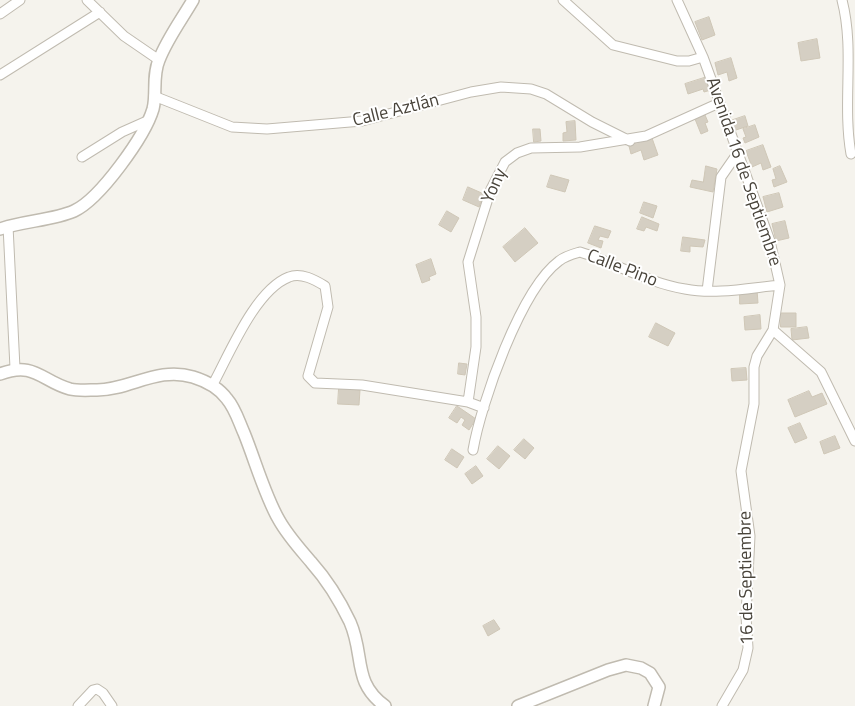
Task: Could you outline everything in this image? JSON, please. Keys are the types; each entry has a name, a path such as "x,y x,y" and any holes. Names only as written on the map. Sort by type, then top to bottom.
{"street":[{"path":"0,14 20,0"},
{"path":"87,0 124,36 158,60"},
{"path":"15,368 4,227 74,211 90,201 133,147 149,120 154,107 158,60 193,0"},
{"path":"563,0 613,45 677,61 689,61 702,57"},
{"path":"570,0 573,10"},
{"name":"Avenida 16 de Septiembre","path":"677,0 702,57 770,241 780,285 773,330"},
{"path":"842,0 847,42 846,121 851,154"},
{"path":"0,75 100,12"},
{"name":"Calle Aztlán","path":"154,96 232,127 267,129 362,121 471,92 501,87 525,89 546,94 592,122 630,140"},
{"name":"Yony","path":"468,402 476,347 476,317 468,262 478,226 499,171 510,157 531,148 580,147 630,140 661,130 718,103"},
{"path":"82,157 122,132 149,120"},
{"path":"707,291 721,177 737,154"},
{"name":"Calle Pino","path":"473,450 484,408 513,329 526,300 560,260 580,252 664,284 707,291 780,285"},
{"path":"212,386 261,299 276,285 290,277 302,276 314,279 325,286 328,298 325,316 308,376 315,383 362,385 468,402 484,408"},
{"path":"773,330 821,372 855,441"},
{"name":"16 de Septiembre","path":"722,706 743,670 748,648 746,616 750,536 741,471 754,404 755,362 773,330"},
{"path":"0,374 15,368 36,372 70,389 102,390 169,373 194,378 212,386 228,400 238,419 278,519 322,575 346,613 354,630 364,684 373,697 385,706"},
{"path":"518,706 608,670 626,665 641,668 650,673 659,687 654,706"},
{"path":"78,706 93,690 97,689 103,692 112,706"}],"building":[{"path":"709,17 715,35 702,40 695,22"},
{"path":"817,39 820,58 801,61 798,43"},
{"path":"731,58 737,78 729,81 727,72 718,75 715,63"},
{"path":"707,77 711,90 704,92 703,89 688,94 685,84"},
{"path":"705,115 708,122 705,123 708,131 701,134 695,119"},
{"path":"745,116 748,126 733,131 730,121"},
{"path":"575,121 576,140 563,141 563,133 567,132 566,122"},
{"path":"755,125 759,137 745,143 743,138 746,137 743,129"},
{"path":"533,129 540,129 541,141 534,142"},
{"path":"652,138 658,155 644,160 641,150 631,154 629,146"},
{"path":"763,145 771,167 763,170 761,163 752,167 746,151"},
{"path":"706,166 717,169 713,192 690,187 692,180 703,182"},
{"path":"780,166 787,182 774,187 772,180 776,179 773,169"},
{"path":"551,175 569,180 565,192 547,187"},
{"path":"468,187 484,194 479,207 463,200"},
{"path":"779,193 783,207 767,212 763,197"},
{"path":"644,202 657,206 653,218 640,213"},
{"path":"447,211 459,218 451,232 439,225"},
{"path":"642,217 659,224 657,231 646,227 644,231 637,229"},
{"path":"785,221 789,238 776,241 772,224"},
{"path":"595,226 611,231 608,238 600,236 598,240 603,241 601,248 588,243"},
{"path":"525,228 538,243 515,262 503,247"},
{"path":"683,237 705,240 703,247 690,246 690,252 681,251"},
{"path":"431,259 436,274 429,277 430,280 422,283 416,265"},
{"path":"740,290 757,290 758,303 740,304"},
{"path":"780,313 796,313 796,327 781,327"},
{"path":"760,315 761,329 745,330 744,317"},
{"path":"656,323 675,333 668,346 649,337"},
{"path":"807,327 809,338 792,340 791,329"},
{"path":"459,363 467,364 465,375 458,374"},
{"path":"746,368 747,380 732,381 731,369"},
{"path":"339,388 360,390 359,405 338,404"},
{"path":"809,391 812,397 822,393 827,404 795,417 788,400"},
{"path":"457,406 476,419 469,430 462,425 465,420 461,417 457,423 449,418"},
{"path":"800,423 807,438 795,443 788,428"},
{"path":"835,436 840,448 824,454 820,442"},
{"path":"524,439 534,448 525,459 514,450"},
{"path":"498,446 510,456 499,469 487,459"},
{"path":"452,449 464,457 457,468 445,460"},
{"path":"476,466 483,476 472,484 465,474"},
{"path":"494,620 500,629 488,636 483,626"}]}
